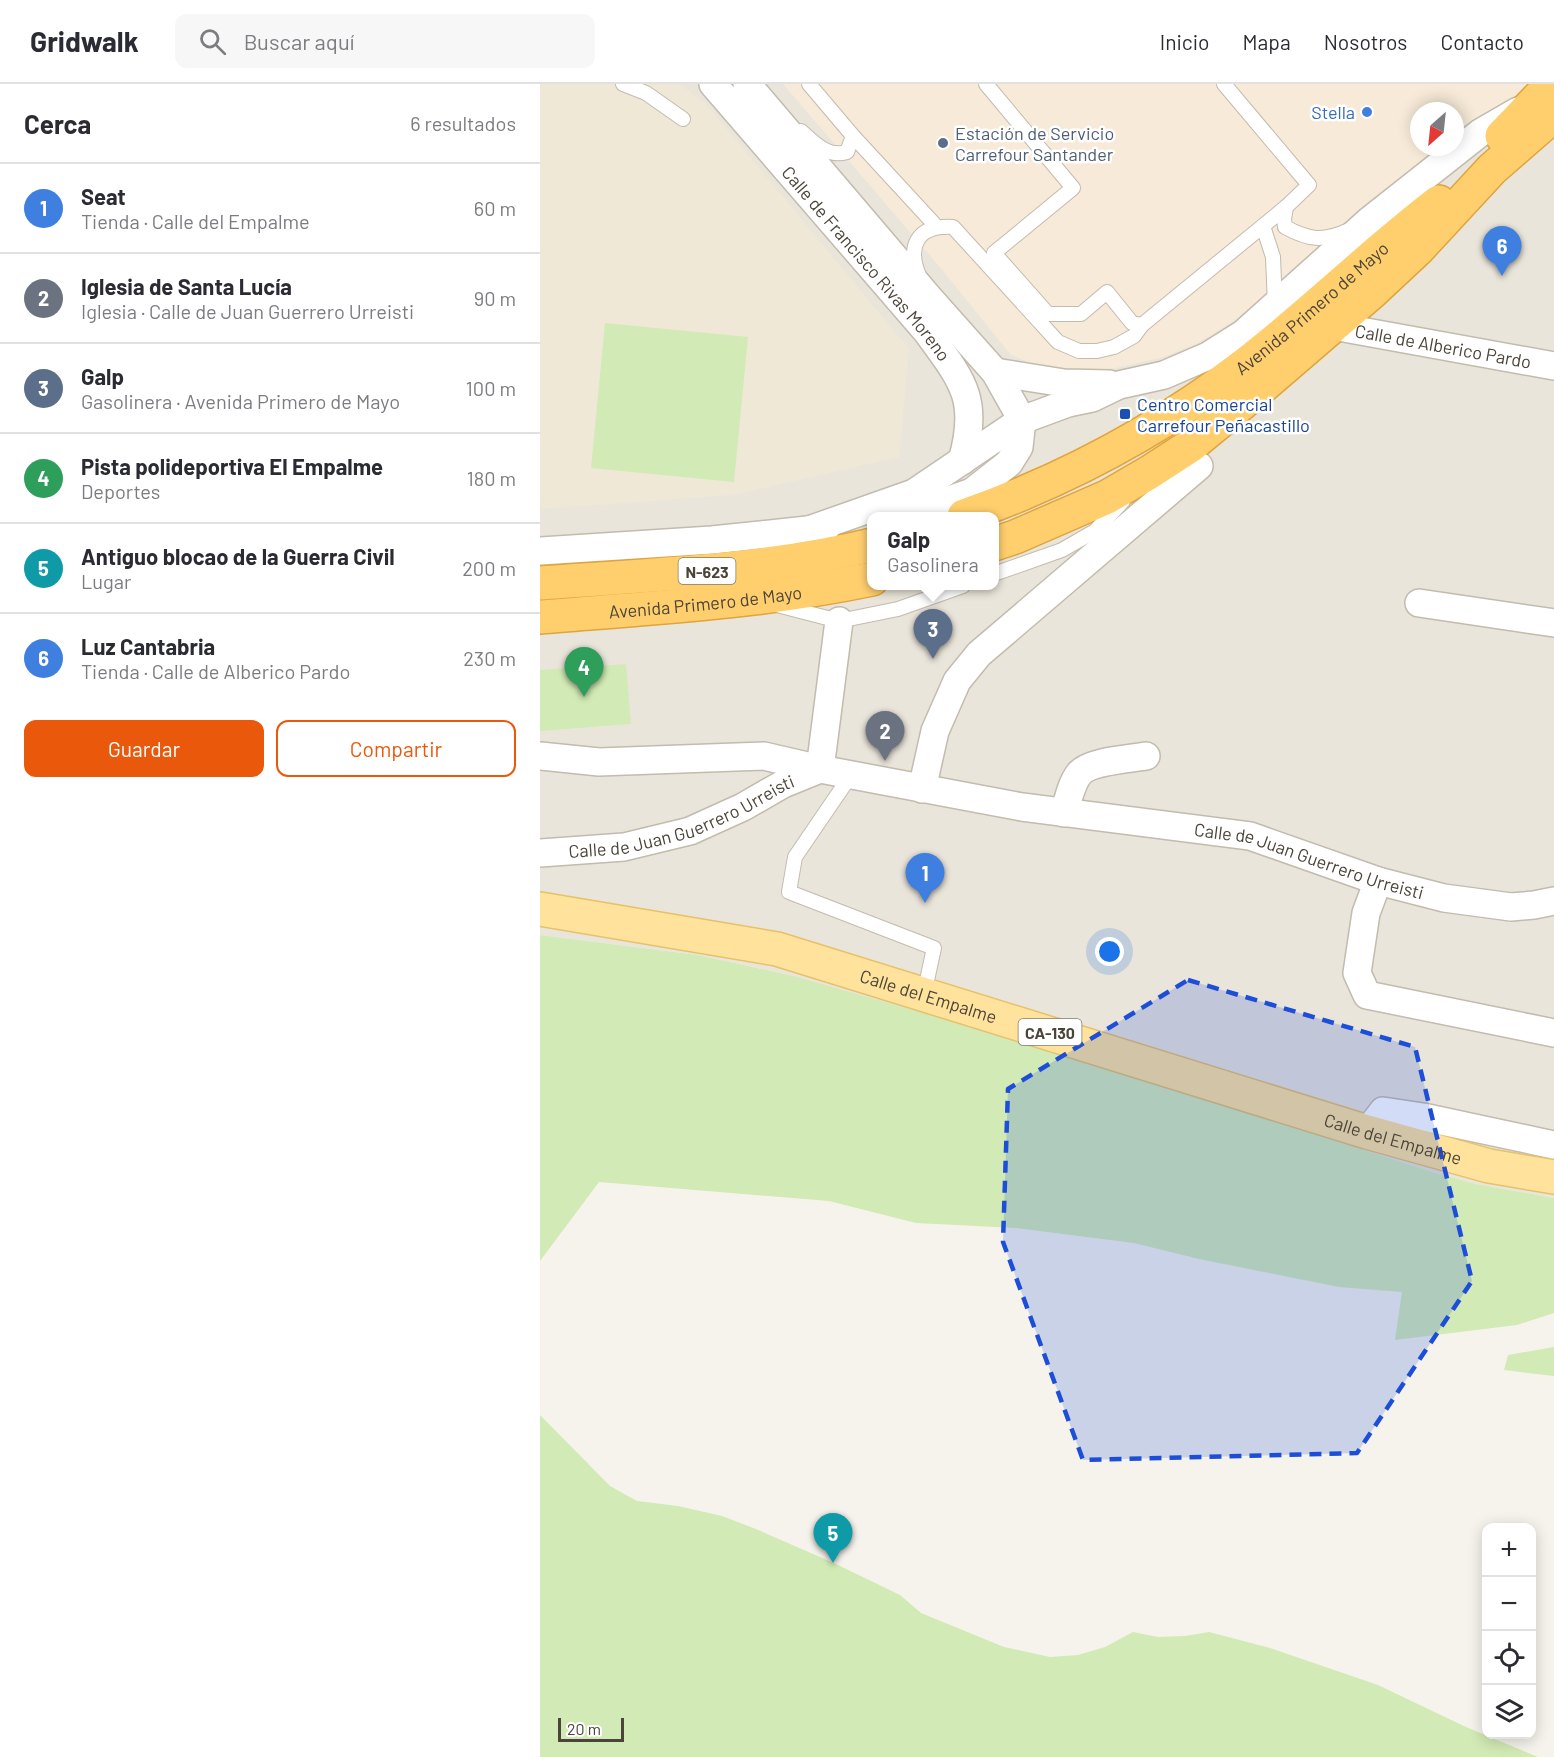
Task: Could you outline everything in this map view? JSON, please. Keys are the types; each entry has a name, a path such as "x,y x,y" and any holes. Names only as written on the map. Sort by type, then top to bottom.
{"highway":[{"name":"Avenida Primero de Mayo","path":"999,542 1107,496 1190,446 1333,327 1418,249 1491,169 1551,96"},
{"path":"1438,202 1551,96"},
{"path":"1418,249 1554,141"},
{"name":"Avenida Primero de Mayo","path":"975,512 1007,501 1089,464 1168,418 1246,363 1378,233 1438,202 1491,169"},
{"name":"Avenida Primero de Mayo","path":"540,583 758,567 867,546"},
{"name":"Avenida Primero de Mayo","path":"540,617 672,608 755,599 867,580"}],"main road":[{"name":"Calle del Empalme","path":"540,909 777,949 1367,1132 1489,1166 1554,1177"}],"street":[{"name":"Calle de Francisco Rivas Moreno","path":"713,84 927,332 954,369 964,390 970,412 970,436 963,461"},
{"name":"Calle de Francisco Rivas Moreno","path":"751,88 995,372 1023,420"},
{"name":"Avenida Primero de Mayo","path":"808,530 914,493 1023,420 1068,403 1092,398 1119,385 1164,375 1208,356 1243,334 1275,305 1378,233 1480,133 1551,96"},
{"name":"Calle de Alberico Pardo","path":"1333,327 1554,366"},
{"name":"Avenida Primero de Mayo","path":"995,372 1064,383 1119,385"},
{"path":"912,512 972,492 1009,463 1019,447 1023,420"},
{"path":"922,789 935,731 957,681 979,654 1199,466"},
{"name":"Avenida Primero de Mayo","path":"552,551 711,540 867,524"},
{"path":"540,533 552,551"},
{"path":"1419,603 1554,623"},
{"name":"Calle de Juan Guerrero Urreisti","path":"820,769 839,621"},
{"name":"Calle de Juan Guerrero Urreisti","path":"540,756 599,762 764,756 922,789 1064,813 1250,836 1378,881 1444,898 1511,907 1554,901"},
{"path":"1064,813 1080,773 1093,765 1146,756"},
{"name":"Calle de Juan Guerrero Urreisti","path":"540,854 624,847 690,831 743,807 783,784 820,769"},
{"path":"1378,881 1366,913 1357,973 1367,995 1554,1034"},
{"path":"1367,1132 1383,1111 1423,1117 1554,1145"}],"lane":[{"path":"623,84 646,93 683,118"},
{"path":"809,84 853,136 936,226"},
{"path":"986,84 1073,188 994,253 1048,314 1081,314 1107,292 1132,323 1142,325"},
{"path":"930,299 915,267 915,247 922,234 936,226 953,227 1058,342 1079,351 1097,351 1114,347 1134,336 1142,325 1286,207 1309,185 1224,84"},
{"path":"751,88 824,150 837,155 847,152 853,136"},
{"path":"1286,207 1285,227 1310,238 1344,232 1378,233"},
{"path":"1263,226 1273,257 1275,305"},
{"path":"999,572 1062,550 1095,531 1150,472"},
{"path":"755,599 839,621 898,609 949,590"},
{"path":"850,775 795,857 789,892 934,948 924,994"}],"highlighted area":[{"path":"1188,980 1415,1047 1472,1281 1357,1453 1083,1460 1003,1242 1008,1089"}],"shaded area":[{"path":"540,84 1554,84 1554,1198 1476,1184 1432,1172 794,976 698,955 540,935"},
{"path":"540,84 680,84 706,104 909,349 899,457 732,495 540,509"},
{"path":"783,84 1533,84 1464,130 1464,102 1410,102 1410,156 1429,156 1391,185 1316,253 1238,318 1200,342 1164,357 1116,368 1087,370 1061,370 1035,365 1010,354 944,272"}],"green space":[{"path":"605,323 748,337 734,482 591,468"},
{"path":"626,664 631,724 540,731 540,670"},
{"path":"540,935 698,955 794,976 1087,1060 1432,1172 1476,1184 1554,1198 1554,1313 1517,1325 1395,1340 1402,1292 1339,1287 1199,1259 1134,1243 1016,1228 916,1223 829,1201 599,1182 540,1261"},
{"path":"1554,1347 1554,1376 1504,1370 1508,1355"},
{"path":"540,1415 610,1486 637,1501 678,1506 722,1516 756,1529 900,1595 921,1613 1004,1647 1050,1657 1078,1655 1105,1647 1133,1632 1158,1637 1209,1632 1270,1648 1378,1685 1482,1734 1482,1739 1495,1739 1538,1757 540,1757"}],"place":[{"name":"Stella","path":"1367,112"},
{"name":"Estación de Servicio Carrefour Santander","path":"943,143"},
{"name":"Luz Cantabria","path":"1502,276"},
{"name":"Centro Comercial Carrefour Peñacastillo","path":"1125,414"},
{"name":"Galp","path":"933,659"},
{"name":"Pista polideportiva El Empalme","path":"584,697"},
{"name":"Iglesia de Santa Lucía","path":"885,761"},
{"name":"Seat","path":"925,903"},
{"name":"Antiguo blocao de la Guerra Civil","path":"833,1563"}]}
